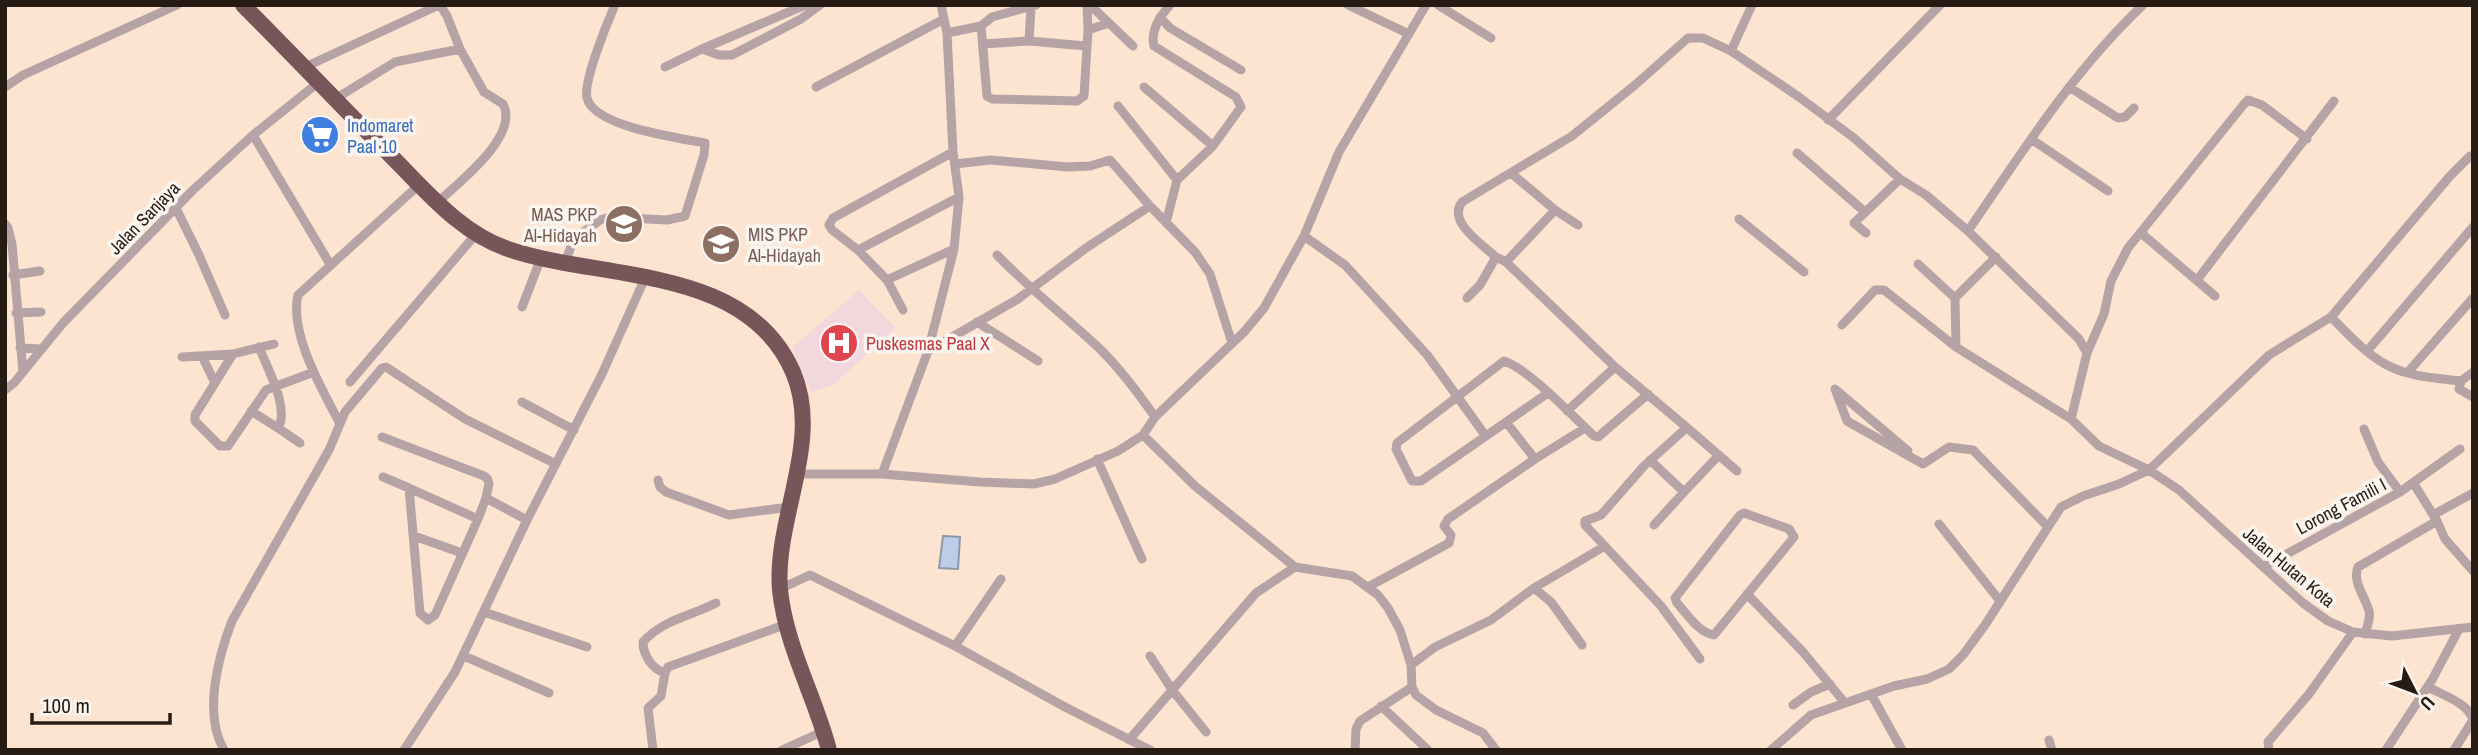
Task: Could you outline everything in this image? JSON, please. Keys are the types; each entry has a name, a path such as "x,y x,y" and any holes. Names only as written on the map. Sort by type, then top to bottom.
{"highway":[{"path":"243,5 437,203 476,234 508,249 541,258 703,291 726,301 761,326 779,347 799,390 802,416 796,474 780,563 780,589 794,655 829,750"}],"street":[{"path":"5,87 23,75 177,5"},
{"path":"304,67 440,5 484,92 503,104 506,117 498,140 490,152 437,203"},
{"path":"565,262 574,239 600,220 610,217 667,220 685,216 704,155 705,143 643,130 609,119 590,105 587,88 615,5"},
{"path":"665,67 805,5"},
{"path":"702,49 719,55 732,55 801,19 820,5"},
{"path":"882,474 928,351 954,248 959,197 953,152 947,33 941,5"},
{"path":"1089,5 1133,46"},
{"path":"981,26 985,94 989,98 1077,102 1084,96 1089,5"},
{"path":"1166,223 1177,180 1213,146 1241,107 1236,97 1154,46 1153,35 1160,17 1170,5"},
{"path":"1348,5 1409,34"},
{"path":"796,474 882,474 1034,484 1055,479 1118,451 1143,435 1155,417 1232,343 1264,308 1304,236 1339,152 1426,5"},
{"path":"1438,5 1491,38"},
{"path":"1731,51 1752,5"},
{"path":"1828,120 1940,5"},
{"path":"1968,231 2069,87 2110,38 2143,5"},
{"path":"947,33 981,26 988,19 1000,14 1033,6 1029,41"},
{"path":"1160,17 1170,28 1241,70"},
{"path":"816,87 944,19"},
{"path":"1087,30 1110,23"},
{"path":"1737,471 1615,367 1506,262 1496,257 1463,226 1457,215 1457,208 1462,202 1572,136 1688,38 1703,38 1731,51 1854,138 1968,231 2079,339 2087,353"},
{"path":"983,44 1029,41 1086,46"},
{"path":"335,99 395,62 460,49"},
{"name":"Jalan Sanjaya","path":"5,390 72,313 176,208 253,135 318,82"},
{"path":"1144,87 1213,146"},
{"path":"2069,87 2118,118 2125,117 2134,107"},
{"path":"2071,419 2087,353 2104,314 2111,281 2128,248 2248,100 2262,104 2306,139"},
{"path":"2197,280 2334,101"},
{"path":"1118,106 1177,180"},
{"path":"253,135 330,264"},
{"path":"2031,139 2108,191"},
{"path":"903,310 887,280 829,225 833,218 953,152"},
{"path":"1797,153 1865,212"},
{"path":"1771,750 1811,715 1949,670 2000,601 2061,507 2149,470 2269,355 2331,317 2449,176 2473,156"},
{"path":"955,164 991,160 1068,167 1090,166 1110,160 1195,252 1210,274 1232,343"},
{"path":"1511,173 1555,210 1578,225"},
{"path":"1866,233 1854,223 1900,178"},
{"path":"339,422 314,372 298,323 296,300 300,291 420,184"},
{"path":"858,250 959,197"},
{"path":"928,351 1031,289 1086,248 1150,206"},
{"path":"176,208 225,315"},
{"path":"1506,262 1555,210"},
{"path":"1739,219 1804,272"},
{"path":"5,225 23,372"},
{"path":"2368,350 2473,227"},
{"path":"2141,233 2215,296"},
{"path":"350,382 476,234"},
{"path":"1304,236 1345,265 1428,356 1485,435"},
{"path":"887,280 954,248"},
{"path":"997,255 1031,289 1103,352 1155,417"},
{"path":"1467,298 1480,285 1496,257"},
{"path":"1956,347 1955,298 1996,257"},
{"path":"522,307 541,258"},
{"path":"1918,264 1955,298"},
{"path":"11,281 40,271"},
{"path":"404,750 464,656 645,278"},
{"name":"Jalan Hutan Kota","path":"1842,325 1870,295 1880,289 1956,347 2071,419 2099,446 2149,470 2179,490 2263,567 2328,621 2353,632 2392,636 2473,627"},
{"path":"2408,372 2473,298"},
{"path":"16,313 41,312"},
{"path":"2331,317 2385,365 2423,377 2461,381"},
{"path":"977,322 1038,361"},
{"path":"182,357 233,354 274,344"},
{"path":"259,347 283,409 278,428"},
{"path":"20,348 42,349"},
{"path":"233,354 194,418 220,446 228,446 263,392 314,372"},
{"path":"202,356 215,383"},
{"path":"1548,393 1421,481 1412,481 1396,449 1397,443 1504,361 1517,367 1548,393 1594,436 1602,436 1648,394"},
{"path":"223,750 218,740 214,694 223,644 232,621 329,450 339,422 382,368 386,367 465,419 556,464"},
{"path":"1567,411 1615,367"},
{"path":"2473,372 2461,381 2459,389 2473,397"},
{"path":"1835,389 1874,422 1923,464 1847,421 1835,389"},
{"path":"522,402 574,430"},
{"path":"251,411 300,443"},
{"path":"1506,422 1535,459"},
{"path":"1685,426 1684,430 1650,460 1601,515 1585,521 1661,606 1700,659"},
{"path":"1368,587 1449,543 1451,535 1444,526 1448,519 1585,428"},
{"path":"2364,429 2378,462 2400,492"},
{"path":"1143,435 1195,486 1295,567 1342,573 1368,587 1388,608 1400,630 1411,664 1412,687 1416,695 1436,710 1483,733 1496,750"},
{"path":"382,437 484,476 489,483 478,519 435,615 428,620 420,613 409,488"},
{"path":"1923,464 1949,447 1973,450 2048,527"},
{"path":"2414,484 2460,449"},
{"path":"1654,526 1719,455"},
{"path":"1097,459 1143,559"},
{"path":"1650,460 1684,492"},
{"path":"383,477 478,519"},
{"path":"658,480 666,492 729,515 789,507"},
{"name":"Lorong Famili I","path":"2263,567 2414,484 2445,539 2473,572"},
{"path":"2365,634 2370,613 2356,575 2358,567 2473,493"},
{"path":"486,498 527,520"},
{"path":"1661,606 1675,598 1744,513 1789,529 1794,537 1714,635 1701,629 1675,598"},
{"path":"1939,524 2000,601"},
{"path":"414,536 462,553"},
{"path":"1411,664 1435,647 1491,620 1534,588 1605,546"},
{"path":"1133,745 1173,691 1256,593 1295,567"},
{"path":"780,589 810,575 955,646 1133,745 1150,750"},
{"path":"955,646 1001,579"},
{"path":"1534,588 1551,602 1582,645"},
{"path":"1747,594 1804,652 1845,703"},
{"path":"665,673 658,671 645,655 643,642 668,622 716,603"},
{"path":"484,612 587,647"},
{"path":"653,750 648,708 661,695 665,673 673,664 787,624"},
{"path":"2386,750 2428,687 2459,629"},
{"path":"2269,750 2268,742 2309,694 2353,632"},
{"path":"464,656 549,693"},
{"path":"1150,656 1173,691 1206,732"},
{"path":"1793,705 1811,692 1830,684"},
{"path":"1355,750 1356,729 1360,721 1412,687"},
{"path":"2428,687 2467,708 2472,715 2473,720 2454,750"},
{"path":"1871,695 1902,750"},
{"path":"1381,706 1427,750"},
{"path":"782,750 824,731"}],"shaded area":[{"name":"Puskesmas Paal X","path":"859,290 896,328 834,384 811,393 792,348"}],"water":[{"path":"943,536 960,537 958,569 939,568"}],"place":[{"name":"Indomaret Paal 10","path":"320,135"},
{"name":"MAS PKP Al-Hidayah","path":"624,224"},
{"name":"MIS PKP Al-Hidayah","path":"721,244"},
{"name":"Puskesmas Paal X","path":"839,343"}]}
